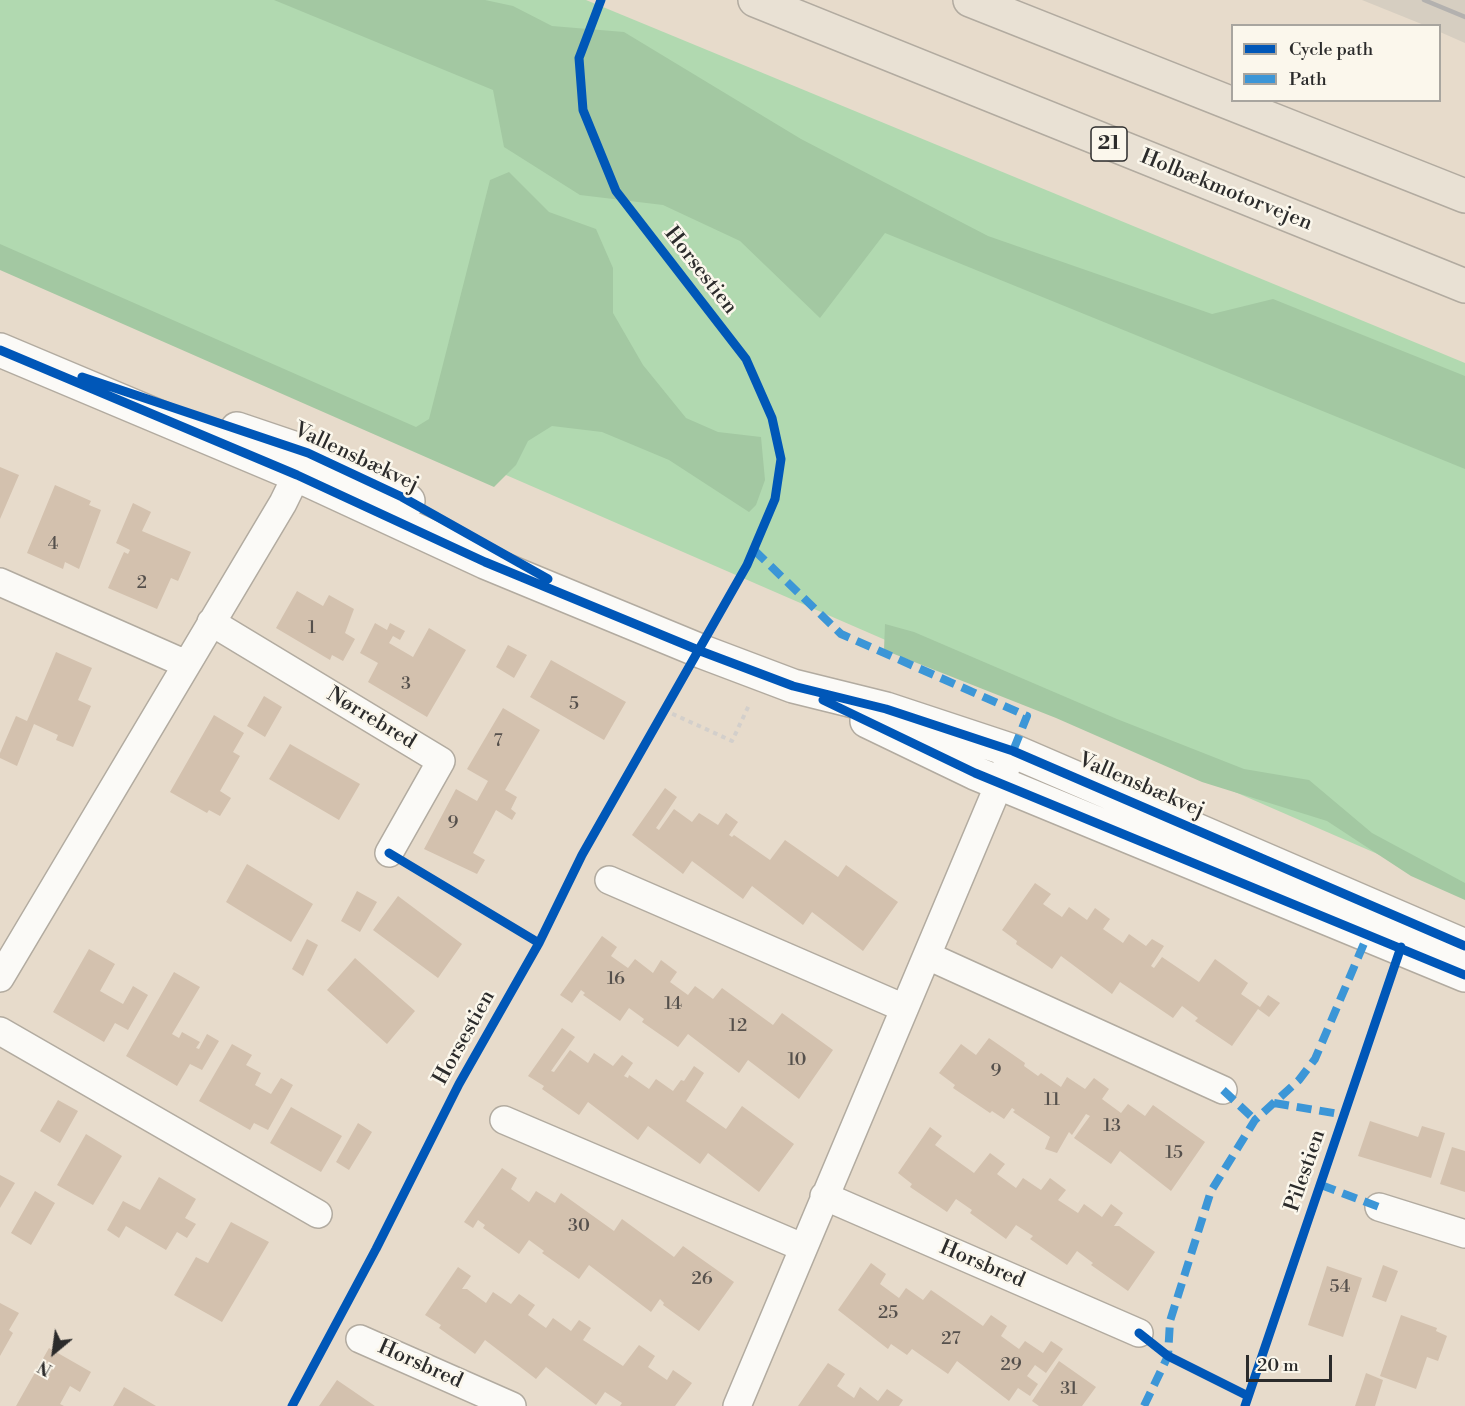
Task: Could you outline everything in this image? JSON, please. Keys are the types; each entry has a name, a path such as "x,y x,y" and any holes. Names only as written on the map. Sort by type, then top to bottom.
{"highway":[{"path":"970,0 1465,196"},
{"name":"Holbækmotorvejen","path":"760,3 1465,286"}],"street":[{"name":"Vallensbækvej","path":"0,350 101,395 402,497 611,614 793,686 1001,784 1465,975"},
{"path":"2,969 186,664 303,464"},
{"path":"0,582 186,664"},
{"name":"Nørrebred","path":"211,622 441,761 389,853"},
{"name":"Vallensbækvej","path":"793,686 886,710 1013,751 1465,946"},
{"path":"737,1406 802,1247 928,956 1013,751"},
{"path":"609,880 904,1008"},
{"path":"928,956 1223,1090"},
{"path":"0,1031 318,1214"},
{"path":"504,1120 802,1247"},
{"name":"Horsbred","path":"824,1196 1139,1333"},
{"path":"1378,1207 1465,1234"},
{"name":"Horsbred","path":"360,1339 512,1406"}],"path":[{"path":"658,721 670,700"},
{"path":"664,710 732,741 749,704"}],"shaded area":[{"path":"1362,0 1465,0 1465,43 1441,32 1441,24 1422,24"}],"green space":[{"path":"0,0 586,0 1465,363 1465,892 0,255"},
{"path":"274,0 485,0 513,6 552,26 624,32 801,139 988,236 1212,314 1273,299 1465,376 1465,469 885,233 820,318 740,241 663,205 580,195 504,147 493,90"},
{"path":"509,172 549,212 596,229 613,268 613,313 643,365 686,418 718,432 761,437 765,480 756,505 749,512 669,460 602,432 552,426 528,441 516,465 494,487 0,270 0,244 416,427 429,419 490,180"},
{"path":"885,624 914,632 1117,719 1244,769 1309,780 1372,833 1465,883 1465,900 1411,876 1327,821 1202,782 1056,718 884,650"}],"building":[{"path":"0,467 19,475 0,519"},
{"path":"55,485 91,501 89,505 101,510 79,569 65,562 63,569 27,553"},
{"path":"133,503 151,512 142,531 191,552 178,581 171,578 157,609 108,588 124,552 128,554 130,550 116,543"},
{"path":"297,591 323,606 329,595 354,609 345,633 355,639 343,661 332,655 330,660 276,628"},
{"path":"375,623 387,630 390,623 405,631 400,640 393,636 389,643 413,657 429,628 466,650 427,717 368,682 378,663 360,653"},
{"path":"508,645 527,655 514,678 496,667"},
{"path":"56,652 92,668 78,700 91,706 73,747 56,740 58,735 34,724 17,766 0,758 0,753 16,716 27,721"},
{"path":"551,660 626,702 604,740 530,697"},
{"path":"264,696 282,707 265,737 247,726"},
{"path":"503,708 540,730 505,790 517,797 511,809 516,813 512,820 496,810 473,853 485,860 477,874 424,849 456,789 477,801 488,781 467,769"},
{"path":"214,715 244,733 233,752 240,756 220,791 231,798 220,816 209,810 207,813 170,792"},
{"path":"290,744 360,784 339,820 269,779"},
{"path":"665,788 677,797 656,828 659,830 674,809 692,822 699,813 718,825 726,813 738,822 729,835 732,837 734,835 770,860 785,840 838,877 846,865 898,902 863,951 812,912 803,925 752,886 743,899 692,861 683,874 632,835"},
{"path":"247,864 313,904 291,942 226,902"},
{"path":"1035,883 1051,894 1043,904 1062,917 1069,907 1087,920 1095,908 1110,919 1103,929 1123,943 1129,934 1146,946 1152,939 1164,946 1151,966 1154,968 1162,957 1199,982 1215,959 1248,983 1241,994 1260,1007 1268,995 1280,1003 1269,1017 1258,1009 1232,1046 1195,1021 1198,1018 1182,1006 1173,1018 1120,982 1112,994 1061,956 1052,969 1016,944 1017,941 1002,930"},
{"path":"357,891 377,902 360,932 341,921"},
{"path":"398,896 462,944 438,978 373,930"},
{"path":"602,936 617,947 611,956 628,968 635,959 653,973 661,960 677,972 670,982 688,995 695,986 713,999 722,988 773,1025 782,1013 833,1050 799,1099 748,1060 739,1073 688,1034 678,1047 642,1022 644,1019 629,1008 620,1021 583,995 585,993 581,990 572,1003 560,995"},
{"path":"307,939 318,945 303,976 292,969"},
{"path":"89,949 115,964 100,991 123,1004 133,986 148,995 128,1030 115,1023 104,1042 53,1012"},
{"path":"355,958 415,1011 387,1044 327,990"},
{"path":"174,972 200,987 172,1034 179,1038 182,1032 200,1042 196,1048 199,1049 207,1034 219,1041 202,1070 190,1064 177,1086 126,1056"},
{"path":"562,1028 575,1037 551,1071 554,1072 570,1050 588,1063 594,1053 613,1066 622,1055 633,1063 624,1076 628,1078 629,1075 649,1089 656,1079 673,1091 681,1080 684,1081 694,1066 704,1073 686,1101 726,1129 742,1106 794,1144 759,1192 708,1153 700,1164 648,1126 638,1140 588,1102 579,1115 542,1089 544,1086 528,1076"},
{"path":"989,1038 1025,1063 1024,1066 1038,1076 1041,1073 1061,1087 1067,1077 1085,1089 1094,1078 1109,1089 1102,1099 1121,1113 1128,1104 1145,1116 1153,1105 1205,1142 1171,1191 1120,1151 1111,1164 1074,1138 1090,1116 1086,1114 1072,1135 1069,1132 1057,1153 1045,1149 1050,1137 1013,1112 1015,1110 1012,1108 1004,1119 992,1111 990,1113 953,1088 955,1085 939,1073 961,1044 976,1055"},
{"path":"232,1044 252,1055 246,1065 261,1073 255,1085 271,1094 281,1078 293,1085 268,1130 254,1123 250,1130 199,1101"},
{"path":"58,1100 78,1111 60,1143 40,1131"},
{"path":"291,1107 342,1136 321,1172 270,1143"},
{"path":"1370,1121 1418,1137 1422,1126 1445,1133 1431,1178 1358,1156"},
{"path":"358,1123 372,1132 349,1170 336,1162"},
{"path":"930,1127 942,1136 935,1145 974,1173 990,1153 1005,1164 997,1174 1016,1188 1023,1178 1041,1190 1050,1178 1066,1190 1058,1200 1078,1213 1084,1204 1102,1217 1111,1204 1123,1213 1114,1226 1119,1226 1155,1252 1128,1291 1091,1265 1093,1263 1077,1251 1067,1265 1030,1239 1033,1236 1016,1225 1006,1239 970,1213 972,1210 956,1199 947,1212 910,1187 912,1184 898,1173"},
{"path":"86,1134 122,1156 93,1205 57,1185"},
{"path":"1452,1147 1465,1151 1465,1192 1440,1184"},
{"path":"502,1168 517,1178 511,1189 529,1202 536,1191 555,1203 561,1193 614,1231 622,1219 674,1257 683,1246 734,1282 699,1331 663,1305 660,1299 651,1312 589,1265 579,1279 542,1253 544,1251 529,1240 519,1254 483,1228 485,1225 478,1220 473,1228 464,1222"},
{"path":"0,1175 15,1183 0,1208"},
{"path":"159,1177 196,1199 185,1218 196,1224 187,1238 177,1232 166,1250 126,1226 119,1238 107,1230 123,1201 140,1210"},
{"path":"35,1191 55,1203 31,1245 11,1233"},
{"path":"231,1222 269,1242 222,1322 174,1295 196,1257 208,1263"},
{"path":"871,1263 886,1274 880,1284 899,1298 906,1288 923,1300 931,1290 983,1326 991,1315 1007,1326 1001,1336 1019,1349 1025,1341 1043,1353 1051,1341 1063,1349 1046,1373 1035,1365 1027,1376 1038,1384 1030,1396 1018,1388 1009,1401 957,1361 948,1374 912,1349 907,1355 891,1344 888,1349 838,1310"},
{"path":"1383,1265 1398,1271 1386,1302 1372,1297"},
{"path":"1327,1266 1362,1278 1343,1337 1308,1325"},
{"path":"458,1267 471,1276 462,1289 467,1289 486,1303 493,1292 511,1304 519,1294 535,1305 528,1315 546,1328 553,1318 571,1331 579,1320 591,1328 583,1340 623,1366 639,1345 655,1356 648,1367 667,1380 673,1370 692,1383 675,1406 620,1406 622,1403 605,1392 596,1405 546,1367 536,1379 485,1340 475,1354 439,1328 441,1325 425,1315"},
{"path":"0,1303 19,1313 9,1330 13,1333 0,1356"},
{"path":"1401,1315 1437,1328 1436,1331 1447,1336 1438,1361 1427,1357 1416,1389 1380,1376"},
{"path":"49,1348 91,1372 80,1392 70,1386 60,1404 64,1406 16,1406"},
{"path":"1059,1361 1096,1387 1082,1406 1039,1406 1032,1401"},
{"path":"828,1363 845,1374 837,1386 854,1398 860,1387 878,1401 887,1389 903,1400 899,1406 798,1406"},
{"path":"1366,1373 1383,1380 1375,1406 1355,1406"},
{"path":"337,1380 375,1406 319,1406"},
{"path":"124,1387 156,1406 113,1406"}],"railway":[{"path":"1424,0 1465,17"}],"marked path":[{"path":"754,550 841,634 1027,716 1013,751"},
{"path":"1144,1406 1168,1356 1170,1321 1211,1191 1255,1120 1299,1080 1315,1059 1368,934"},
{"path":"1223,1090 1255,1120"},
{"path":"1274,1103 1345,1115"},
{"path":"1321,1185 1379,1207"}],"cycle path":[{"name":"Horsestien","path":"292,1406 376,1249 459,1084 539,943 582,855 747,565 775,499 781,459 772,418 746,359 616,191 583,110 579,58 601,0"},
{"path":"0,350 297,475 485,562 703,652 793,686 886,709 1013,751 1465,946"},
{"path":"82,377 308,453 402,497 548,579"},
{"path":"823,700 975,773 1465,975"},
{"path":"389,853 539,943"},
{"name":"Pilestien","path":"1245,1406 1401,947"},
{"path":"1139,1333 1168,1356 1248,1396"}]}
